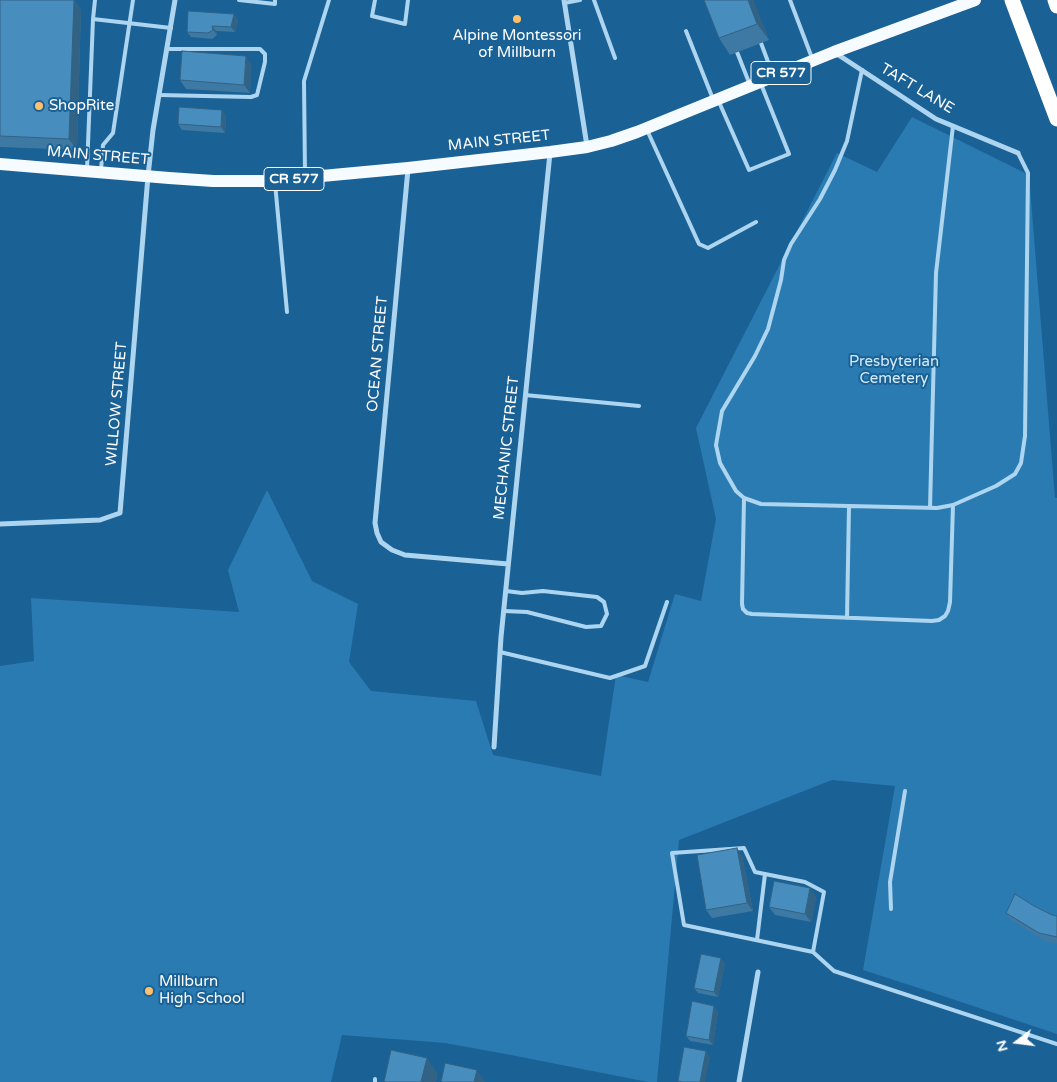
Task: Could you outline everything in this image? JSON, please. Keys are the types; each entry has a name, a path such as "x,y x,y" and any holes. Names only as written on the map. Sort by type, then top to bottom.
{"highway":[{"path":"1012,0 1057,119"},
{"path":"1055,0 1057,6"}],"main road":[{"name":"MAIN STREET","path":"0,164 213,181 275,180 408,168 588,147 646,128 813,60 975,0"}],"street":[{"path":"148,176 153,130 175,0"},
{"path":"564,1 588,147"},
{"name":"TAFT LANE","path":"834,52 936,118 1018,153"},
{"name":"MECHANIC STREET","path":"494,747 508,564 550,152"},
{"name":"OCEAN STREET","path":"408,168 375,523 377,533 382,542 392,550 405,555 508,564"},
{"name":"WILLOW STREET","path":"0,524 100,520 120,513 148,176"},
{"path":"738,1082 758,972"}],"lane":[{"path":"86,171 95,0"},
{"path":"100,172 103,145 113,133 134,0"},
{"path":"239,0 275,4 276,0"},
{"path":"305,178 304,81 329,0"},
{"path":"375,0 372,16 405,24 408,0"},
{"path":"564,1 580,0"},
{"path":"594,0 615,58"},
{"path":"790,0 813,60"},
{"path":"93,19 171,28"},
{"path":"686,31 749,170 789,154 755,84 737,52"},
{"path":"761,43 773,77"},
{"path":"159,95 251,97 257,95 265,62 265,54 260,49 168,49"},
{"path":"862,70 847,141 836,170 820,200 791,244 784,260 781,280 768,329 755,356 722,411 716,445 720,463 736,491 744,498 761,504 937,508 953,505 996,486 1015,474 1021,462 1025,436 1028,173 1018,153"},
{"path":"930,508 936,273 953,126"},
{"path":"646,128 699,244 708,248 756,222"},
{"path":"275,180 287,312"},
{"path":"525,395 639,406"},
{"path":"744,498 742,604 743,609 747,613 932,621 939,620 944,616 948,611 950,602 953,505"},
{"path":"846,618 849,506"},
{"path":"504,611 527,612 586,627 601,626 607,614 604,602 597,596 543,591 522,593 506,591"},
{"path":"500,652 610,678 644,666 667,602"},
{"path":"891,909 890,882 904,791"},
{"path":"813,952 824,892 805,882 755,872 744,848 672,853 684,925 813,952 834,971 1057,1044"},
{"path":"757,940 765,874"}],"green space":[{"name":"Presbyterian Cemetery","path":"912,117 1029,175 1055,498 1057,498 1057,1034 863,970 895,786 832,780 679,840 657,1082 648,1082 445,1043 342,1035 331,1082 0,1082 0,666 34,661 31,598 239,612 228,570 267,490 312,581 358,604 349,662 371,691 476,701 493,755 601,776 616,675 648,682 675,594 701,601 716,519 696,428 837,153 877,172"}],"building":[{"name":"ShopRite","path":"0,0 74,0 69,139 0,136"},
{"path":"704,0 748,0 757,24 719,38"},
{"path":"188,11 234,14 231,27 212,26 213,30 208,33 187,32"},
{"path":"182,51 246,56 244,85 180,80"},
{"path":"179,107 222,110 221,127 178,124"},
{"path":"737,848 747,903 706,910 697,855"},
{"path":"774,881 810,888 805,914 769,907"},
{"path":"1015,894 1034,906 1057,916 1057,937 1039,933 1006,913"},
{"path":"701,954 721,958 714,992 694,988"},
{"path":"692,1001 714,1006 709,1040 686,1036"},
{"path":"684,1047 706,1051 700,1082 678,1081"},
{"path":"391,1050 427,1058 421,1082 384,1082"},
{"path":"445,1063 477,1070 474,1082 441,1082"}],"place":[{"name":"Alpine Montessori of Millburn","path":"517,19"},
{"name":"ShopRite","path":"39,106"},
{"name":"Millburn High School","path":"149,991"}]}
